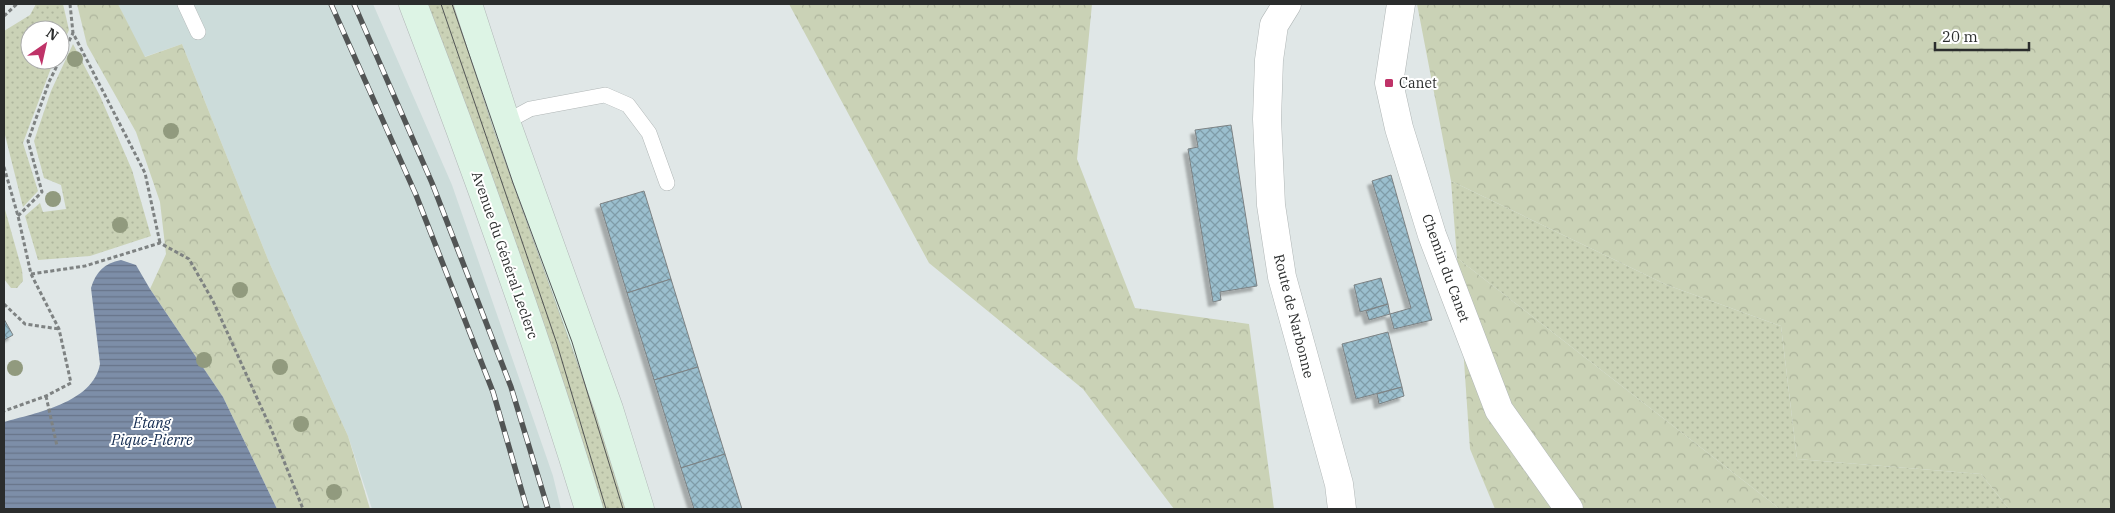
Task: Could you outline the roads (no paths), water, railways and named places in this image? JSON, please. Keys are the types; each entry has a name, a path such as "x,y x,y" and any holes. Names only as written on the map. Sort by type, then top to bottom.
{"main road":[{"name":"Avenue du Général Leclerc","path":"413,4 457,119 550,383 589,509"},
{"path":"468,4 506,122 610,409 640,509"}],"street":[{"name":"Route de Narbonne","path":"1287,4 1274,24 1269,60 1267,119 1271,205 1282,277 1339,484 1342,509"},
{"name":"Chemin du Canet","path":"1401,4 1390,83 1399,128 1432,235 1499,410 1569,509"}],"lane":[{"path":"185,4 198,32"},
{"path":"506,122 530,109 605,95 628,105 649,134 668,183"}],"water":[{"name":"Étang Pique-Pierre","path":"121,260 136,265 150,289 223,397 277,509 4,509 4,422 61,404 75,397 95,377 100,364 91,288 95,277 101,269 110,263"}],"tram line":[{"path":"441,4 557,344 606,509"},
{"path":"452,4 513,183 572,342 623,509"}],"railway":[{"path":"331,4 416,195 493,392 527,509"},
{"path":"354,4 432,183 511,387 548,509"}],"place":[{"name":"Canet","path":"1389,83"}]}
